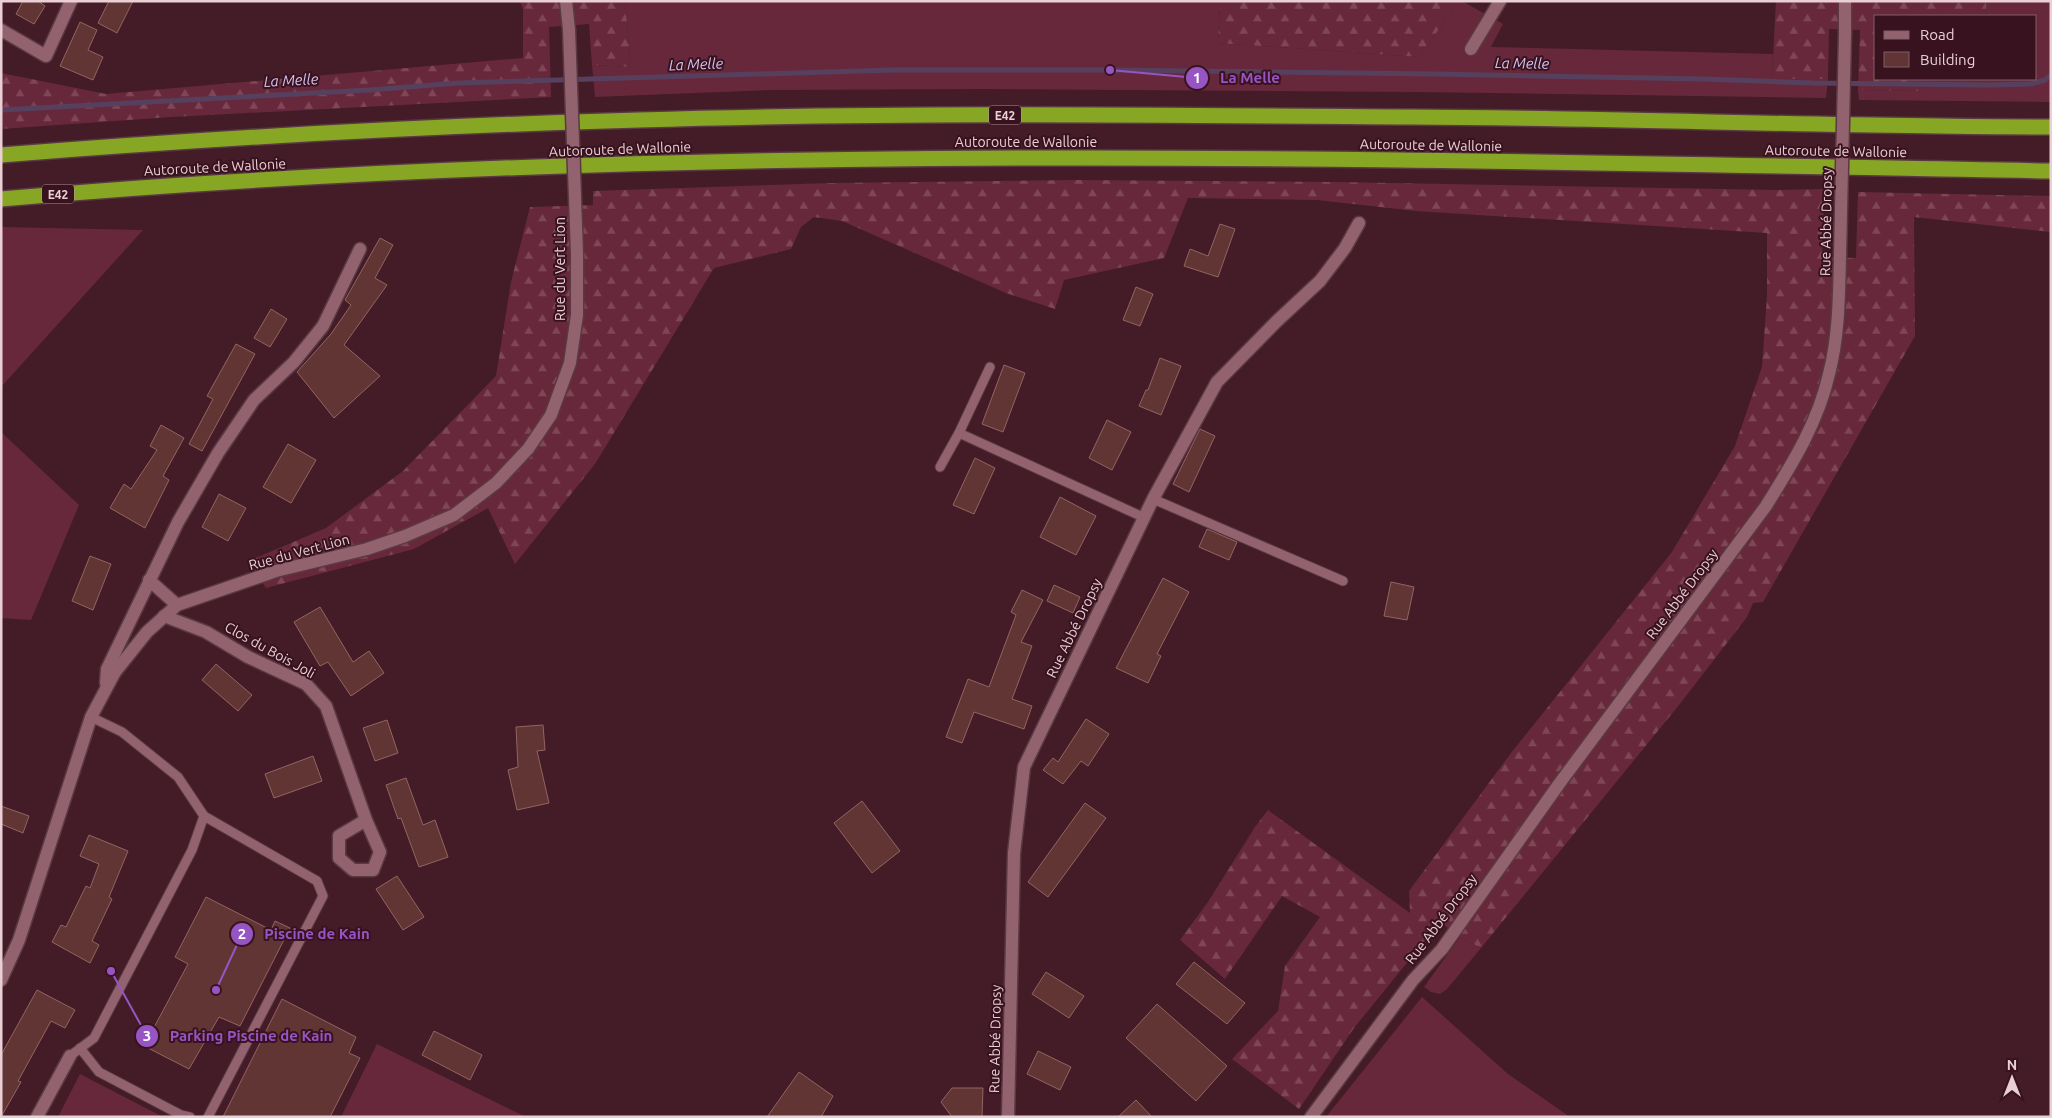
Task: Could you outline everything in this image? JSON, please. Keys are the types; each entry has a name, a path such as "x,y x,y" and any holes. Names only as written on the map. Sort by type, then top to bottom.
{"highway":[{"name":"Autoroute de Wallonie","path":"1,155 109,146 388,130 641,120 955,115 1405,117 2051,127"},
{"name":"Autoroute de Wallonie","path":"1,199 114,189 384,174 635,164 975,158 1399,160 2051,171"}],"street":[{"path":"1,30 46,56 71,1"},
{"name":"Rue du Vert Lion","path":"106,688 115,672 136,646 177,605 276,571 367,550 406,536 454,515 496,483 528,449 551,415 570,363 577,315 577,254 569,30 566,1"},
{"path":"1472,49 1500,1"},
{"name":"Rue Abbé Dropsy","path":"1311,1117 1413,980 1442,949 1559,784 1766,506 1787,475 1810,428 1830,374 1837,326 1845,1"},
{"name":"Rue Abbé Dropsy","path":"1008,1117 1014,853 1024,767 1153,499 1216,382 1320,281 1345,248 1359,223"},
{"path":"1,980 19,940 91,717 106,688 107,669 149,580 178,522 218,453 254,400 294,362 323,326 360,249"},
{"path":"149,580 177,605"},
{"name":"Clos du Bois Joli","path":"164,616 206,632 248,657 306,684 326,706 366,820"},
{"path":"37,1117 75,1052"}],"lane":[{"path":"940,466 959,433 990,367"},
{"path":"959,433 1145,518"},
{"path":"1153,499 1344,582"},
{"path":"91,717 122,732 178,777 204,816 318,881 323,896 208,1117"},
{"path":"190,1117 181,1115 99,1072 75,1052 94,1038 192,850 204,816"}],"green space":[{"path":"520,1 625,1 631,67 592,65 589,24 549,27 551,97 171,117 1,129 1,73 106,94 523,58 523,9"},
{"path":"625,1 1220,1 1218,43 1419,57 1459,1 1462,1 1503,24 1491,47 1773,54 1772,79 1828,79 1826,98 1417,92 984,89 770,90 595,97 592,65 631,67"},
{"path":"1220,1 1459,1 1419,57 1218,43"},
{"path":"1776,1 1986,1 1987,15 1874,15 1874,80 1918,80 1918,91 1858,90 1860,30 1829,29 1828,79 1772,79"},
{"path":"1986,1 2051,1 2051,102 1859,100 1858,90 1918,91 1918,80 2037,80 2037,15 1987,15"},
{"path":"1075,180 1335,182 1777,190 1824,189 1822,257 1856,258 1858,192 2051,196 2051,232 1914,217 1915,336 1763,602 1753,603 1747,617 1679,705 1481,948 1460,937 1440,922 1354,1028 1299,1109 1232,1059 1278,1011 1285,966 1320,917 1282,896 1225,979 1180,940 1208,902 1255,827 1268,810 1410,913 1409,891 1511,753 1672,552 1735,446 1762,367 1767,296 1767,233 1416,211 1317,200 1188,198 1164,258 1064,280 1055,309 1006,293 842,221 814,217 801,227 791,249 714,268 595,464 515,564 488,508 414,549 266,588 249,561 326,528 403,471 496,376 511,282 530,207 593,205 593,191 833,183"},
{"path":"1,227 143,230 1,387"},
{"path":"1,432 79,505 31,620 1,618"},
{"path":"1460,937 1481,948 1447,989 1440,994 1431,992 1424,987"},
{"path":"1422,997 1508,1074 1570,1117 1326,1117"},
{"path":"377,1044 526,1117 341,1117"},
{"path":"80,1074 163,1117 58,1117"}],"building":[{"path":"23,1 38,1 45,6 34,24 16,14"},
{"path":"109,1 133,1 117,33 98,23"},
{"path":"80,22 97,30 88,50 103,57 93,80 60,66"},
{"path":"1220,224 1235,229 1218,277 1184,266 1190,249 1208,256"},
{"path":"380,238 393,245 375,278 387,285 344,345 380,376 334,418 297,372 331,334 351,305 345,300"},
{"path":"1136,287 1153,294 1140,326 1123,320"},
{"path":"271,309 287,319 270,347 254,338"},
{"path":"236,344 255,354 202,451 189,444 213,399 207,396"},
{"path":"1160,358 1181,366 1161,415 1139,406 1146,390 1148,390"},
{"path":"1004,365 1025,373 1003,432 982,424"},
{"path":"1107,420 1131,432 1112,470 1089,458"},
{"path":"161,425 184,438 163,476 169,480 145,528 110,508 124,484 131,489 157,450 150,446"},
{"path":"1200,429 1215,436 1189,492 1173,484"},
{"path":"288,444 316,460 291,503 263,487"},
{"path":"975,458 995,468 974,514 953,505"},
{"path":"219,494 246,508 228,541 202,527"},
{"path":"1060,497 1096,516 1076,555 1040,537"},
{"path":"1207,529 1237,542 1229,560 1199,547"},
{"path":"90,556 111,564 93,610 72,601"},
{"path":"1163,578 1189,592 1157,654 1161,656 1148,683 1116,668"},
{"path":"1391,582 1414,587 1407,620 1384,616"},
{"path":"1054,585 1080,597 1073,613 1047,601"},
{"path":"1022,590 1043,600 1021,642 1032,646 1012,699 1032,706 1024,729 974,712 962,743 946,737 968,679 989,687 1016,615 1011,612"},
{"path":"320,607 353,662 369,651 384,673 351,696 328,662 320,666 294,622"},
{"path":"216,664 252,695 238,711 202,680"},
{"path":"1086,719 1109,734 1088,766 1081,761 1063,784 1043,770 1053,758 1058,762"},
{"path":"387,720 398,753 375,761 363,728"},
{"path":"543,725 545,750 537,751 549,803 517,810 508,770 518,767 516,727"},
{"path":"313,756 322,781 274,798 265,774"},
{"path":"406,778 423,825 435,820 448,857 419,867 401,818 398,819 386,785"},
{"path":"862,801 900,851 872,873 834,823"},
{"path":"1085,803 1106,818 1048,897 1028,882"},
{"path":"1,806 29,816 23,833 1,824"},
{"path":"89,835 128,851 109,897 112,899 92,941 99,945 90,963 52,942 61,925 66,927 86,886 90,888 99,864 80,856"},
{"path":"397,876 424,917 403,930 376,889"},
{"path":"206,897 271,930 275,921 290,928 240,1026 219,1017 189,1069 144,1046 188,964 175,957"},
{"path":"1194,962 1245,1003 1227,1024 1176,984"},
{"path":"1046,972 1084,996 1069,1018 1032,994"},
{"path":"37,990 75,1010 65,1028 51,1021 18,1081 21,1082 1,1117 1,1055"},
{"path":"282,999 356,1037 349,1053 360,1058 330,1117 223,1117"},
{"path":"1157,1004 1227,1066 1196,1101 1126,1038"},
{"path":"434,1031 482,1055 470,1080 422,1055"},
{"path":"1038,1051 1071,1067 1060,1090 1027,1074"},
{"path":"799,1072 833,1096 821,1117 767,1117"},
{"path":"952,1088 983,1088 982,1117 952,1117 941,1102"},
{"path":"1136,1100 1152,1117 1118,1117"}],"waterway":[{"name":"La Melle","path":"1,110 370,90 458,83 893,70 1110,70 1435,74 1812,83 1989,85 2031,84 2045,80 2051,75"}],"place":[{"name":"La Melle","path":"1110,70"},
{"name":"Parking Piscine de Kain","path":"111,971"},
{"name":"Piscine de Kain","path":"216,990"}]}
